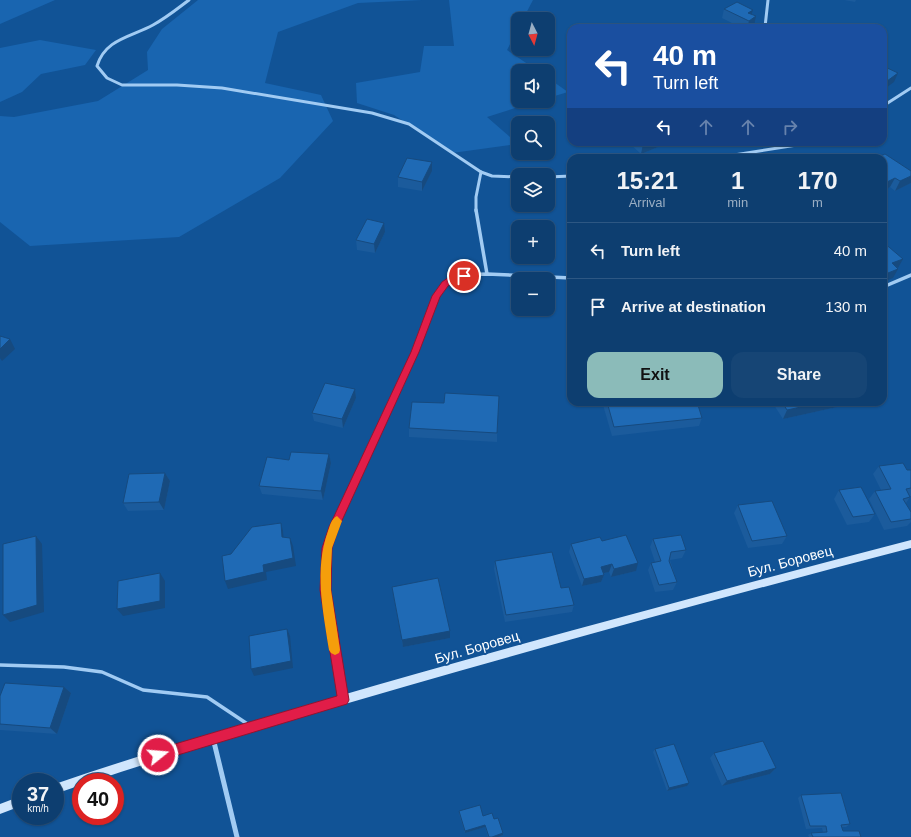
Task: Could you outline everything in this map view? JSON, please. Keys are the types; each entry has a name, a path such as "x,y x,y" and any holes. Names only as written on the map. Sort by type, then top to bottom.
{"street":[{"path":"189,0 152,26 115,41 98,57 97,66 107,78 122,85 177,85 222,88 388,117 409,124 481,172 492,176 511,177"},
{"path":"765,24 768,0"},
{"path":"887,103 911,88"},
{"path":"740,154 791,146"},
{"path":"481,172 477,184 475,206 477,226 487,274"},
{"path":"555,177 567,176"},
{"path":"343,700 326,590 327,548 337,520 415,352 436,296 445,284 452,279 464,276 487,274 567,278"},
{"path":"887,285 911,275"},
{"name":"Бул. Боровец","path":"64,786 103,772 213,738 343,700 712,596 911,544"},
{"path":"213,738 237,837"},
{"path":"0,809 12,804"}],"lane":[{"path":"0,665 64,667 102,672 143,690 207,697 251,727"}],"shaded area":[{"path":"0,0 55,0 0,24"},
{"path":"198,0 422,0 358,3 278,32 265,83 321,95 333,121 280,178 179,237 30,246 0,222 0,116 14,117 98,101 148,70 147,52 162,29"},
{"path":"449,0 533,0 527,12 511,12 511,42 507,50 511,53 511,56 516,56 528,64 511,64 511,108 515,108 487,117 511,138 511,145 452,153 394,115 357,103 356,83 420,72 424,46 454,46"},
{"path":"40,40 96,50 85,65 41,74 22,92 0,102 0,48"},
{"path":"555,83 567,91 555,96"}],"building":[{"path":"737,2 753,10 748,13 756,16 749,21 724,9"},
{"path":"887,68 898,73 887,81"},
{"path":"887,155 911,171 911,176 900,181 895,178 887,182"},
{"path":"407,158 432,162 422,182 398,177"},
{"path":"367,219 384,223 374,244 356,240"},
{"path":"887,245 903,259 892,263 898,269 887,273"},
{"path":"0,336 10,339 0,349"},
{"path":"325,383 355,389 342,419 312,413"},
{"path":"445,393 499,396 497,433 409,428 412,402 444,403"},
{"path":"608,406 698,406 702,418 614,427"},
{"path":"784,406 806,406 787,410"},
{"path":"291,452 329,454 321,491 259,486 267,457 289,460"},
{"path":"903,463 907,470 911,470 911,488 906,489 910,497 903,499 911,512 911,519 891,522 875,491 891,489 879,466"},
{"path":"165,473 159,502 123,503 129,474"},
{"path":"861,487 875,514 853,517 839,490"},
{"path":"772,501 787,536 752,541 738,505"},
{"path":"281,523 282,537 290,538 293,558 263,565 264,572 225,581 222,556 231,554 252,527"},
{"path":"626,535 638,563 614,569 612,564 601,567 604,575 584,579 571,544 600,537 602,541"},
{"path":"681,535 686,550 671,552 669,561 677,582 659,585 651,563 661,561 653,539"},
{"path":"36,536 37,605 3,615 3,544"},
{"path":"552,552 561,588 569,587 574,605 506,615 495,561"},
{"path":"160,573 160,601 117,609 118,581"},
{"path":"438,578 450,631 402,640 392,587"},
{"path":"287,629 291,661 251,669 249,636"},
{"path":"5,683 64,687 50,728 0,724 0,696"},
{"path":"763,741 776,768 727,781 714,753"},
{"path":"674,744 689,783 669,788 655,749"},
{"path":"841,793 850,824 841,825 843,831 859,831 861,837 813,837 811,833 827,832 826,826 810,826 801,795"},
{"path":"480,805 483,816 492,813 494,819 498,818 503,833 489,837 485,825 465,831 459,811"}],"slow traffic":[{"path":"335,650 326,590 326,569 327,548 337,521"}],"route":[{"path":"158,755 343,700 326,590 327,548 334,527 415,352 436,296 445,284 452,279 464,276"}]}
